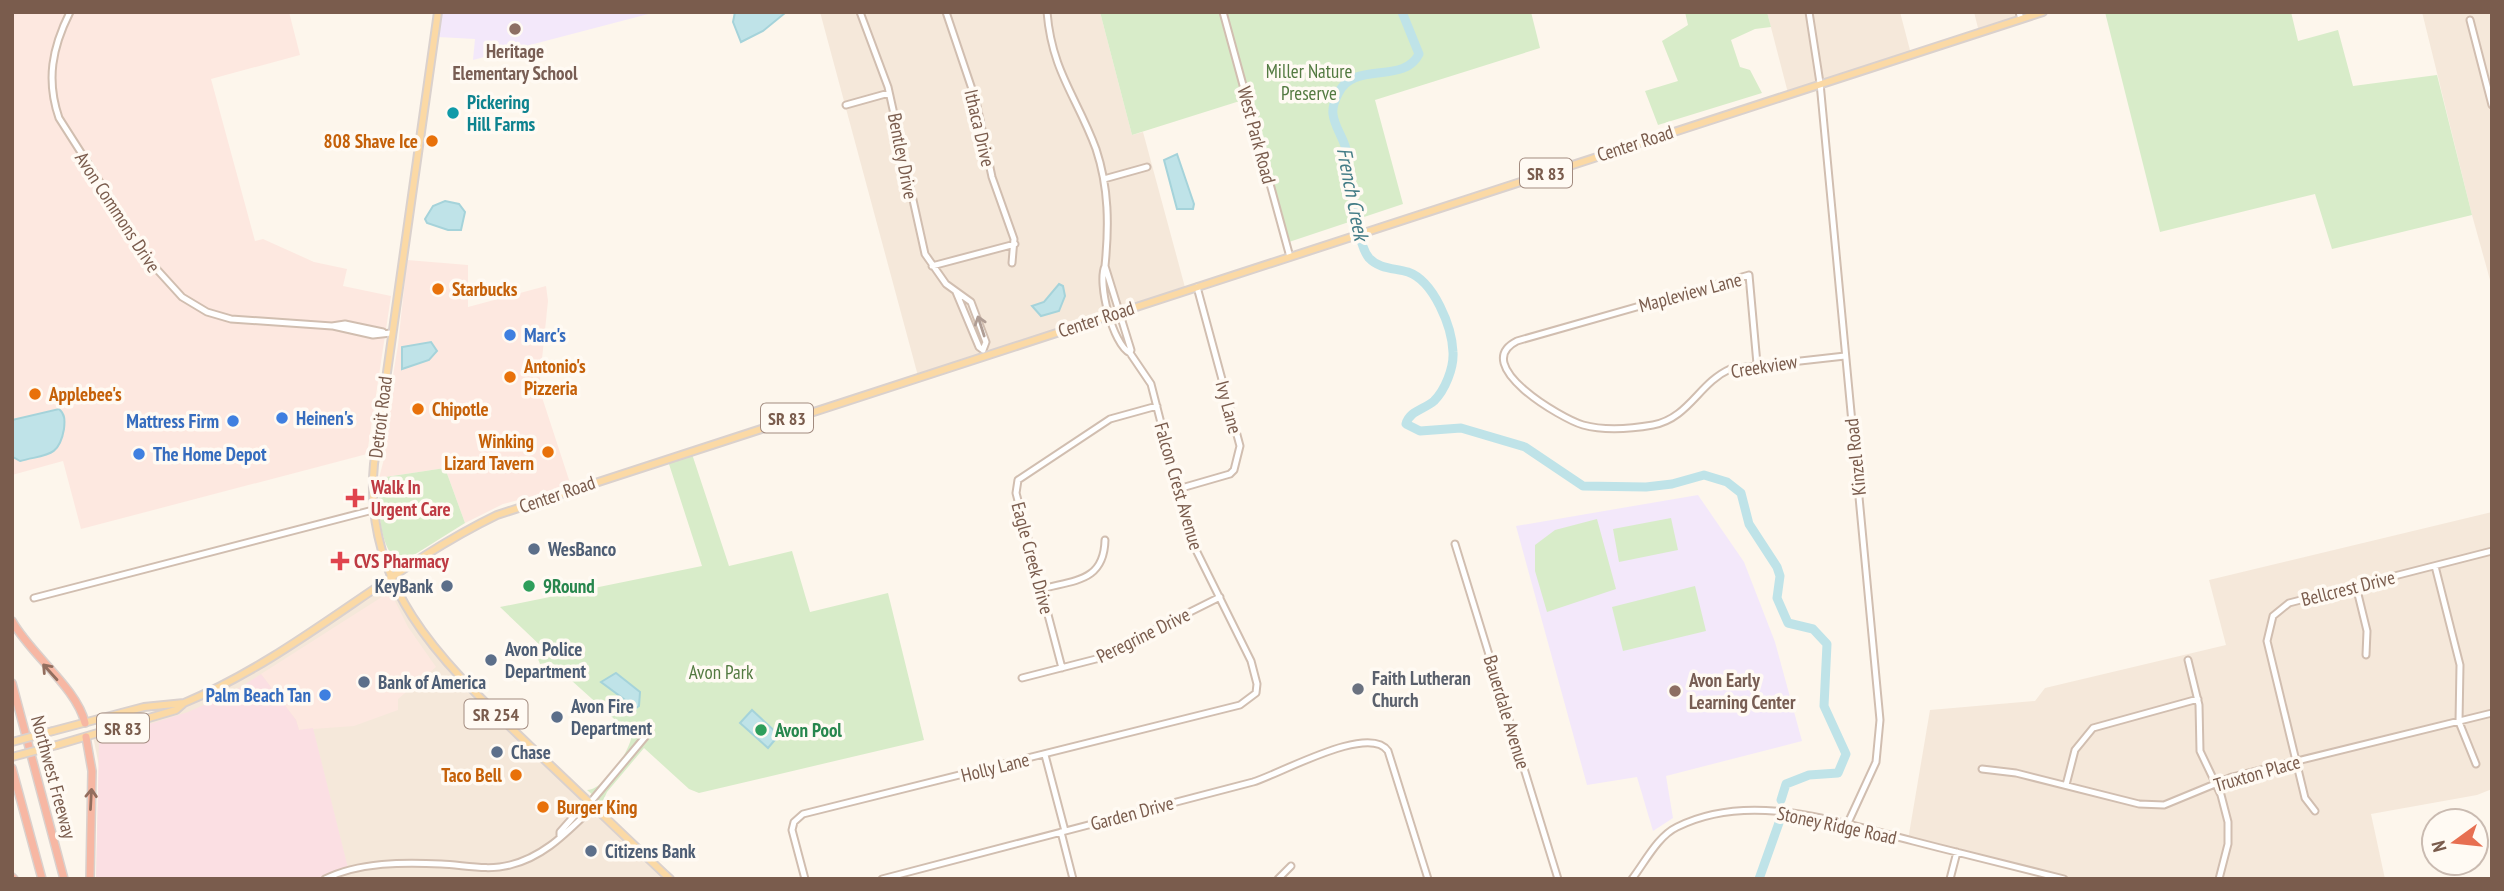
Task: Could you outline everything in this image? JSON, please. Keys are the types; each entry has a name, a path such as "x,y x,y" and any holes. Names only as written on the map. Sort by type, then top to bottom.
{"highway":[{"path":"12,621 35,655 78,704 85,723"},
{"name":"Northwest Freeway","path":"12,683 64,879"},
{"path":"86,737 92,771 88,861 90,879"},
{"name":"Northwest Freeway","path":"12,768 42,879"}],"main road":[{"name":"Detroit Road","path":"438,12 374,464 373,510 391,578 415,622 452,670 589,805 670,879"},
{"name":"Center Road","path":"12,757 166,715 268,660 463,531 497,515 984,353 1370,232 2020,16 2043,12"},
{"name":"Center Road","path":"12,742 154,705 184,703"},
{"path":"85,723 86,737"}],"street":[{"name":"Avon Commons Drive","path":"70,12 52,60 52,86 56,108 66,132 162,279 193,304 220,317 332,326 345,324 391,333"},
{"name":"Bentley Drive","path":"860,12 890,93 922,243 932,266 956,292 984,353"},
{"name":"Ithaca Drive","path":"947,12 976,101 992,177 1015,244 1012,263"},
{"name":"Falcon Crest Avenue","path":"1047,12 1056,63 1092,139 1104,179 1108,216 1102,286 1110,315 1120,345 1148,378 1191,540 1255,672 1257,689 1253,697"},
{"name":"West Park Road","path":"1223,12 1290,257"},
{"name":"Kinzel Road","path":"1810,12 1820,83 1878,687 1880,743 1876,762 1847,825"},
{"path":"2470,20 2492,105"},
{"path":"846,105 890,93"},
{"path":"1104,179 1147,167"},
{"path":"932,266 1015,244"},
{"name":"Falcon Crest Avenue","path":"1105,267 1130,354"},
{"name":"Mapleview Lane","path":"1660,423 1613,429 1583,425 1529,395 1514,381 1505,361 1510,345 1749,275 1757,364"},
{"name":"Ivy Lane","path":"1178,489 1230,474 1234,470 1240,446 1197,287"},
{"name":"Creekview","path":"1660,423 1687,408 1717,376 1730,369 1845,356"},
{"name":"Eagle Creek Drive","path":"1062,668 1016,493 1018,480 1110,419 1157,406"},
{"path":"34,598 373,510"},
{"path":"1041,589 1096,571 1103,560 1105,540"},
{"name":"Bauerdale Avenue","path":"1455,544 1558,879"},
{"name":"Bellcrest Drive","path":"2296,761 2267,641 2268,626 2274,614 2287,604 2492,551"},
{"path":"2435,566 2460,665 2459,722 2476,764"},
{"path":"2356,586 2367,631 2366,655"},
{"name":"Peregrine Drive","path":"1022,678 1103,657 1220,597"},
{"path":"2188,660 2197,699 2200,751 2226,808 2229,830 2219,879"},
{"name":"Holly Lane","path":"805,879 792,830 799,816 1240,705 1253,697"},
{"path":"2066,785 2077,746 2093,728 2197,699"},
{"name":"Truxton Place","path":"1982,769 2158,806 2175,803 2215,783 2492,713"},
{"path":"325,879 348,871 411,863 508,866 540,852 588,812 589,805 645,737"},
{"name":"Garden Drive","path":"883,879 1253,782 1309,758 1364,741 1379,742 1389,754 1428,879"},
{"path":"1045,755 1073,879"},
{"path":"2296,761 2305,798 2315,811"},
{"name":"Stoney Ridge Road","path":"1632,879 1668,833 1698,818 1764,810 1847,825 2064,879"},
{"path":"1950,879 1957,852"},
{"path":"1278,879 1291,866"}],"shaded area":[{"path":"12,12 289,12 300,55 211,79 255,241 263,239 314,262 347,269 343,286 391,296 367,454 81,529 63,461 12,475"},
{"name":"Heritage Elementary School","path":"441,12 656,12 473,60 475,39 438,37"},
{"path":"820,12 1100,12 1132,135 1143,132 1186,291 918,376"},
{"path":"1767,12 1900,12 1911,54 1788,93"},
{"path":"1974,12 2043,12 1979,32"},
{"path":"2422,12 2492,12 2492,287 2472,215"},
{"path":"407,260 468,265 468,307 546,286 548,301 539,388 571,486 503,504 465,523 445,468 379,478 385,455 385,424 398,345"},
{"name":"Avon Early Learning Center","path":"1698,495 1744,562 1775,642 1802,741 1666,776 1673,818 1653,831 1637,777 1587,785 1516,526"},
{"path":"2492,512 2492,789 2477,795 2371,814 2385,879 2064,879 1908,840 1930,710 2035,701 2045,688 2226,645 2209,580"},
{"path":"391,578 443,660 670,879 96,879 99,766 93,736 166,715 238,678"},
{"path":"385,595 394,599 408,627 436,667 398,699 398,710 354,726 299,730 296,720 261,674"},
{"path":"261,674 296,720 299,730 313,728 348,868 319,879 96,879 99,743 108,737 188,712 233,692"}],"green space":[{"name":"Miller Nature Preserve","path":"1100,12 1531,12 1540,48 1375,100 1403,204 1286,243 1243,100 1132,135"},
{"path":"1685,12 1767,12 1771,27 1755,29 1731,40 1740,67 1750,70 1762,93 1658,125 1645,91 1678,81 1662,41 1688,25"},
{"path":"2105,12 2291,12 2298,41 2338,30 2353,86 2437,75 2472,215 2332,249 2315,194 2160,232"},
{"name":"Avon Park","path":"692,454 729,566 792,551 810,612 888,593 924,740 699,793 689,789 644,748 607,792 602,803 587,790 609,777 626,751 632,735 551,662 540,664 538,659 543,648 500,607 702,566 668,461"},
{"path":"445,468 465,523 406,560 396,560 390,553 382,533 379,478"},
{"path":"1671,518 1678,550 1619,562 1613,529"},
{"path":"1597,519 1616,589 1547,612 1535,571 1535,545 1555,530"},
{"path":"1695,586 1706,631 1623,651 1612,607"}],"water":[{"path":"735,12 785,13 763,31 741,42 733,22"},
{"path":"1177,154 1194,204 1193,209 1177,209 1164,160"},
{"path":"445,201 459,204 465,212 461,230 448,230 427,223 425,219 433,206"},
{"path":"1059,284 1063,286 1065,296 1059,311 1041,316 1032,306 1044,302"},
{"path":"431,342 437,351 429,360 402,369 402,347"},
{"path":"59,409 64,418 64,429 55,450 20,461 13,457 12,420"},
{"path":"616,673 640,692 639,706 636,708 601,682"},
{"name":"Avon Pool","path":"752,710 779,735 768,748 740,723"}],"waterway":[{"name":"French Creek","path":"1402,12 1419,54 1412,63 1402,69 1366,75 1345,84 1338,94 1333,111 1346,149 1357,222 1364,249 1369,258 1377,264 1408,272 1426,285 1440,306 1452,342 1453,358 1445,385 1434,401 1414,413 1406,424 1420,431 1461,428 1525,447 1583,486 1646,487 1672,484 1704,475 1727,482 1741,493 1749,524 1777,567 1780,576 1777,598 1788,623 1813,629 1827,644 1824,706 1846,754 1838,773 1809,775 1786,784 1781,800"},
{"name":"French Creek","path":"1759,879 1780,820"}],"place":[{"name":"Heritage Elementary School","path":"515,29"},
{"name":"Pickering Hill Farms","path":"453,113"},
{"name":"808 Shave Ice","path":"432,141"},
{"name":"Starbucks","path":"438,289"},
{"name":"Marc's","path":"510,335"},
{"name":"Antonio's Pizzeria","path":"510,377"},
{"name":"Applebee's","path":"35,394"},
{"name":"Chipotle","path":"418,409"},
{"name":"Heinen's","path":"282,418"},
{"name":"Mattress Firm","path":"233,421"},
{"name":"Winking Lizard Tavern","path":"548,452"},
{"name":"The Home Depot","path":"139,454"},
{"name":"Walk In Urgent Care","path":"355,498"},
{"name":"WesBanco","path":"534,549"},
{"name":"CVS Pharmacy","path":"340,561"},
{"name":"KeyBank","path":"447,586"},
{"name":"9Round","path":"529,586"},
{"name":"Avon Police Department","path":"491,660"},
{"name":"Bank of America","path":"364,682"},
{"name":"Faith Lutheran Church","path":"1358,689"},
{"name":"Avon Early Learning Center","path":"1675,691"},
{"name":"Palm Beach Tan","path":"325,695"},
{"name":"Avon Fire Department","path":"557,717"},
{"name":"Avon Pool","path":"761,730"},
{"name":"Chase","path":"497,752"},
{"name":"Taco Bell","path":"516,775"},
{"name":"Burger King","path":"543,807"},
{"name":"Citizens Bank","path":"591,851"}]}
